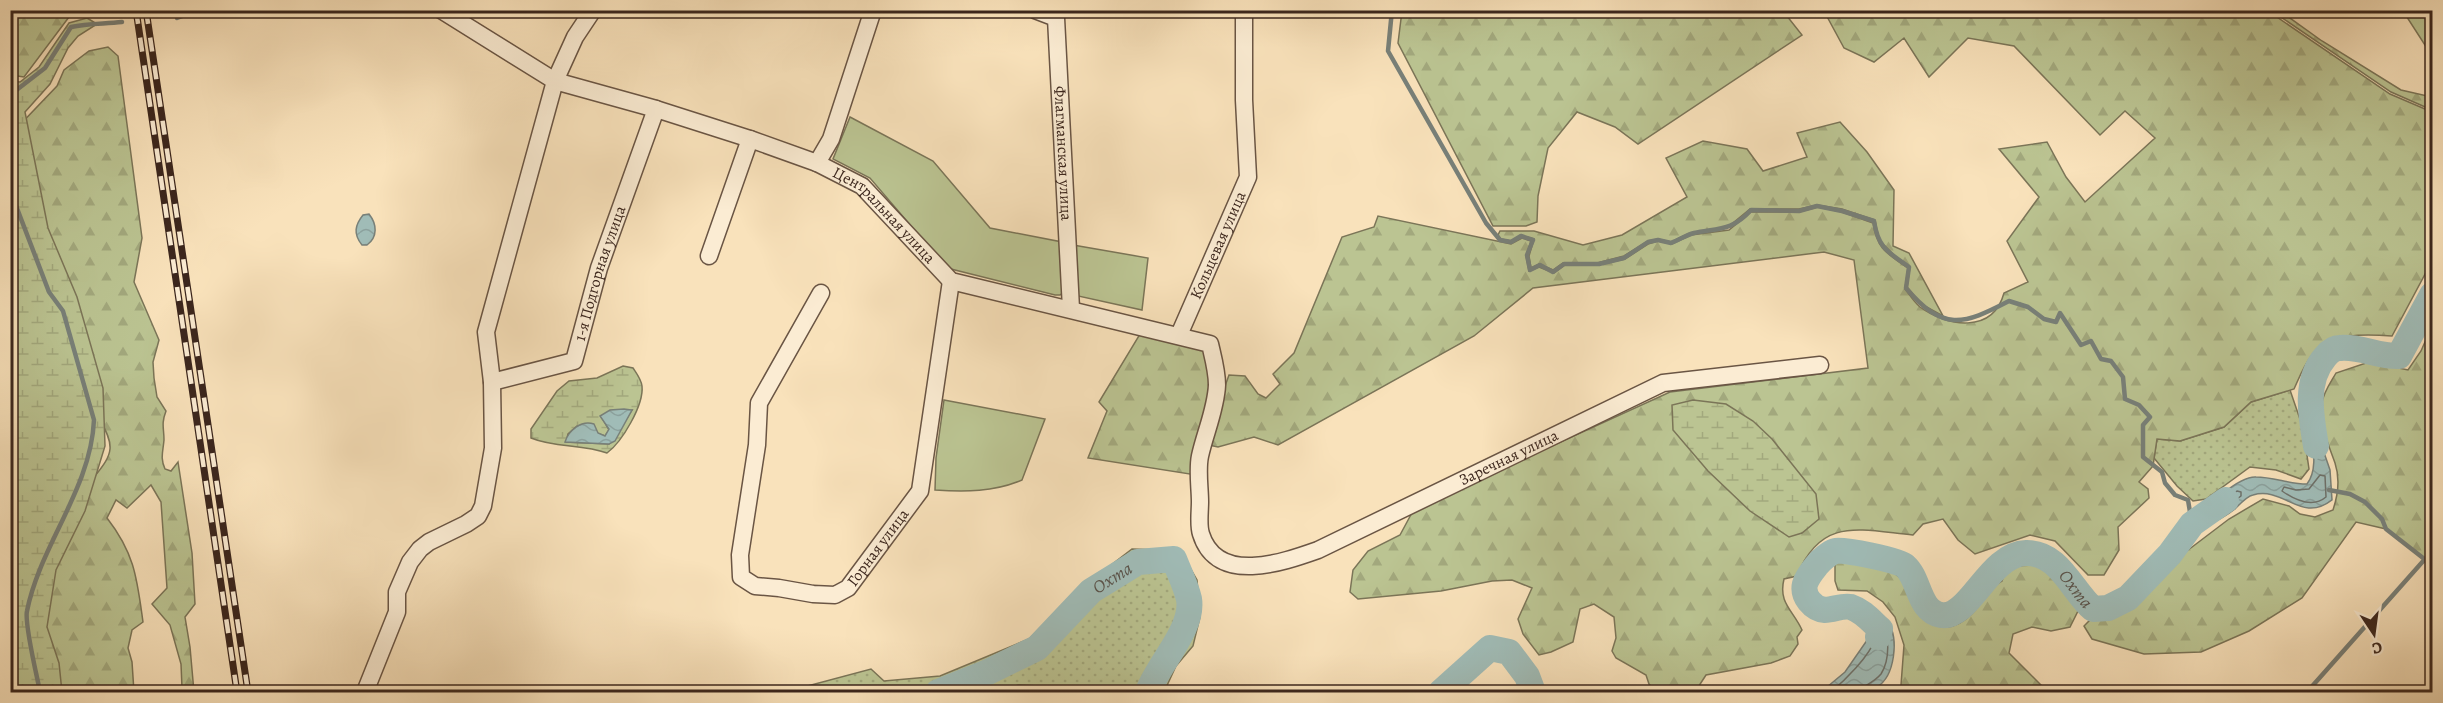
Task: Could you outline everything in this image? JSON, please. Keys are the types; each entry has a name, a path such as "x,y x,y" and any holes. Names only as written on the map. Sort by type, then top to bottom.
{"street":[{"name":"Центральная улица","path":"441,10 555,81 656,109 750,139 817,163 862,186 951,281"},
{"path":"365,693 397,612 397,592 410,562 429,542 478,516 483,506 493,448 492,382 486,332 555,81 575,37 593,10"},
{"path":"817,163 831,139 873,10"},
{"name":"Флагманская улица","path":"1035,10 1056,18 1071,309"},
{"name":"Кольцевая улица","path":"1179,335 1248,177 1244,100 1244,10"},
{"name":"1-я Подгорная улица","path":"492,382 574,361 599,268 656,109"},
{"path":"710,256 750,139"},
{"path":"951,281 1179,335"},
{"name":"Горная улица","path":"821,293 759,403 758,445 740,555 741,577 755,586 835,595 848,588 920,491 951,281"},
{"name":"Заречная улица","path":"1179,335 1210,344 1217,384 1199,459 1201,533 1209,549 1222,560 1258,568 1285,562 1318,550 1664,383 1820,365"}],"green space":[{"path":"10,11 93,11 97,16 84,14 69,17 24,77 11,75"},
{"path":"1402,11 1783,11 1802,35 1638,144 1615,127 1577,112 1548,148 1538,196 1537,222 1526,226 1493,226 1398,43"},
{"path":"1824,11 2268,11 2390,94 2432,112 2432,261 2392,336 2349,336 2328,342 2309,359 2294,389 2251,402 2224,427 2180,441 2157,439 2153,466 2139,482 2148,489 2149,498 2118,527 2119,550 2104,575 2088,575 2055,541 2030,535 1975,554 1958,540 1943,519 1923,524 1913,535 1859,530 1830,535 1807,557 1797,576 1784,579 1783,594 1787,606 1802,630 1797,637 1798,644 1790,656 1771,663 1706,675 1695,692 1657,692 1649,684 1646,675 1616,658 1612,651 1616,638 1614,617 1594,604 1580,609 1573,642 1539,655 1523,634 1518,619 1532,588 1512,580 1492,581 1441,591 1358,599 1350,592 1353,570 1368,551 1400,535 1414,509 1670,392 1868,368 1854,260 1824,252 1533,288 1474,336 1278,445 1254,437 1218,447 1209,445 1206,439 1229,375 1245,376 1258,394 1266,398 1280,384 1273,374 1294,353 1342,237 1374,227 1378,216 1511,244 1522,238 1531,241 1526,256 1529,271 1539,267 1554,273 1565,265 1598,265 1625,259 1648,244 1658,241 1672,244 1691,235 1729,230 1751,212 1799,212 1818,207 1842,212 1873,223 1880,245 1908,268 1905,289 1916,303 1931,314 1943,319 1968,323 1980,321 1990,315 1998,306 2004,293 2028,282 2007,241 2039,197 1999,149 2047,142 2066,177 2085,202 2155,138 2125,111 2100,135 2014,46 1968,38 1929,77 1904,38 1874,62 1844,48"},
{"path":"2272,11 2280,11 2322,41 2401,90 2432,97 2432,110 2391,92"},
{"path":"2403,11 2432,11 2432,56"},
{"path":"87,18 97,24 78,36 68,48 50,84 25,112 48,228 77,297 103,388 105,446 85,511 56,570 47,627 59,663 62,692 11,692 10,546 17,461 10,452 11,81 20,82 39,67 69,23"},
{"path":"108,47 118,56 142,238 134,282 159,340 153,362 157,397 166,411 163,423 163,462 165,469 171,471 178,462 192,553 195,604 185,617 194,692 179,692 182,688 181,664 170,625 152,604 167,588 161,502 151,485 127,508 116,500 107,518 124,543 139,593 143,622 132,630 128,648 132,662 134,692 11,692 10,392 94,477 109,455 110,449 108,436 99,418 14,131 57,86 64,70 89,51"},
{"path":"850,117 933,161 990,228 1062,242 1065,291 1060,295 1055,295 947,268 870,178 833,159"},
{"path":"1840,122 1867,152 1894,190 1893,246 1909,253 1943,316 1921,304 1907,287 1910,267 1879,240 1875,220 1842,209 1817,205 1799,209 1750,209 1728,227 1690,233 1671,242 1658,239 1648,241 1624,256 1597,263 1563,263 1553,270 1539,264 1531,268 1529,256 1534,239 1521,235 1511,241 1501,239 1498,235 1500,231 1534,231 1583,245 1622,235 1687,197 1666,158 1703,141 1747,149 1763,171 1807,157 1797,133"},
{"path":"1073,245 1148,258 1142,310 1078,296"},
{"path":"2432,326 2432,565 2386,529 2356,522 2302,598 2249,631 2201,652 2144,654 2092,639 2084,626 2093,617 2141,600 2175,560 2229,519 2263,499 2289,506 2300,514 2315,517 2333,510 2338,475 2325,434 2321,411 2323,399 2336,373 2369,362 2408,370 2421,351"},
{"path":"1143,329 1205,346 1212,399 1196,475 1088,458 1107,411 1099,402"},
{"path":"623,366 633,368 642,386 636,413 613,448 607,453 531,438 531,429 557,391 569,381 597,378","holes":["632,410 609,444 566,442 568,434 577,426 605,436 609,430 601,416"]},
{"path":"2290,390 2303,428 2309,469 2301,479 2276,470 2250,467 2206,499 2193,501 2154,458 2157,439 2180,441 2224,427 2251,402"},
{"path":"944,400 1045,419 1022,480 1001,487 979,490 935,490 936,458"},
{"path":"1693,400 1726,404 1753,421 1772,439 1816,494 1819,519 1802,533 1789,537 1750,511 1708,471 1673,430 1672,405"},
{"path":"1132,549 1162,550 1185,559 1197,580 1200,617 1193,646 1176,666 1164,692 1086,692 1080,688 1019,685 986,692 785,692 871,669 884,681 940,676 1029,639 1085,585"},
{"path":"1835,562 1873,564 1893,572 1908,587 1932,623 1945,627 1953,626 1966,619 1981,603 1986,591 2002,581 2005,571 2018,566 2033,565 2053,572 2080,607 2070,627 2051,631 2032,627 2013,634 2009,653 2048,692 1898,692 1901,685 1904,645 1895,617 1883,602 1867,591 1838,590 1835,581"}],"water":[{"path":"369,214 374,222 375,234 371,242 362,245 357,237 357,226 363,215"},
{"path":"610,410 632,410 615,441 609,444 565,442 573,430 585,423 594,424 598,433 605,436 609,429 600,416"},
{"path":"2310,412 2330,470 2332,500 2311,508 2302,507 2274,495 2253,495 2228,514 2207,525 2197,520 2232,486 2249,478 2262,477 2307,484 2311,477 2314,459"},
{"path":"1861,611 1873,611 1888,622 1891,629 1894,647 1888,675 1877,687 1864,692 1821,692 1845,672 1870,636 1868,622"}],"waterway":[{"path":"177,18 199,10"},
{"path":"1392,10 1388,51 1486,223 1500,240 1511,242 1521,236 1533,240 1527,255 1530,270 1540,265 1553,272 1564,264 1599,264 1624,258 1648,242 1658,240 1671,243 1694,233 1731,225 1751,210 1799,211 1817,206 1874,221 1878,237 1885,249 1909,267 1906,288 1931,312 1943,318 1966,319 2009,301 2028,307 2044,319 2056,322 2060,313 2081,345 2091,341 2101,359 2111,361 2123,377 2125,399 2139,405 2150,417 2143,425 2143,457 2162,472 2165,483 2175,495 2188,500 2192,524"},
{"path":"10,95 45,68 71,27 122,22"},
{"path":"10,190 49,292 63,311 94,420 91,445 84,470 33,587 27,611 29,638 40,692"},
{"name":"Охта","path":"2316,446 2311,411 2312,388 2318,367 2325,357 2338,348 2399,356 2432,295"},
{"path":"2329,490 2350,494 2365,502 2382,519 2386,529 2432,565"},
{"name":"Охта","path":"1878,637 1880,629 1859,611 1851,607 1821,609 1807,597 1805,593 1807,579 1819,563 1833,552 1871,556 1905,566 1914,579 1923,601 1933,612 1941,615 1951,614 1961,608 2001,564 2013,556 2026,553 2037,554 2056,566 2093,609 2108,608 2128,598 2170,554 2192,524 2226,500"},
{"name":"Охта","path":"938,692 988,672 1037,648 1091,591 1138,562 1174,559 1188,594 1189,610 1181,634 1148,692"},
{"path":"2307,692 2425,559"},
{"name":"Охта","path":"1441,692 1490,648 1509,652 1527,676 1533,692"}],"railway":[{"path":"136,10 237,692"},
{"path":"146,10 248,692"}]}
